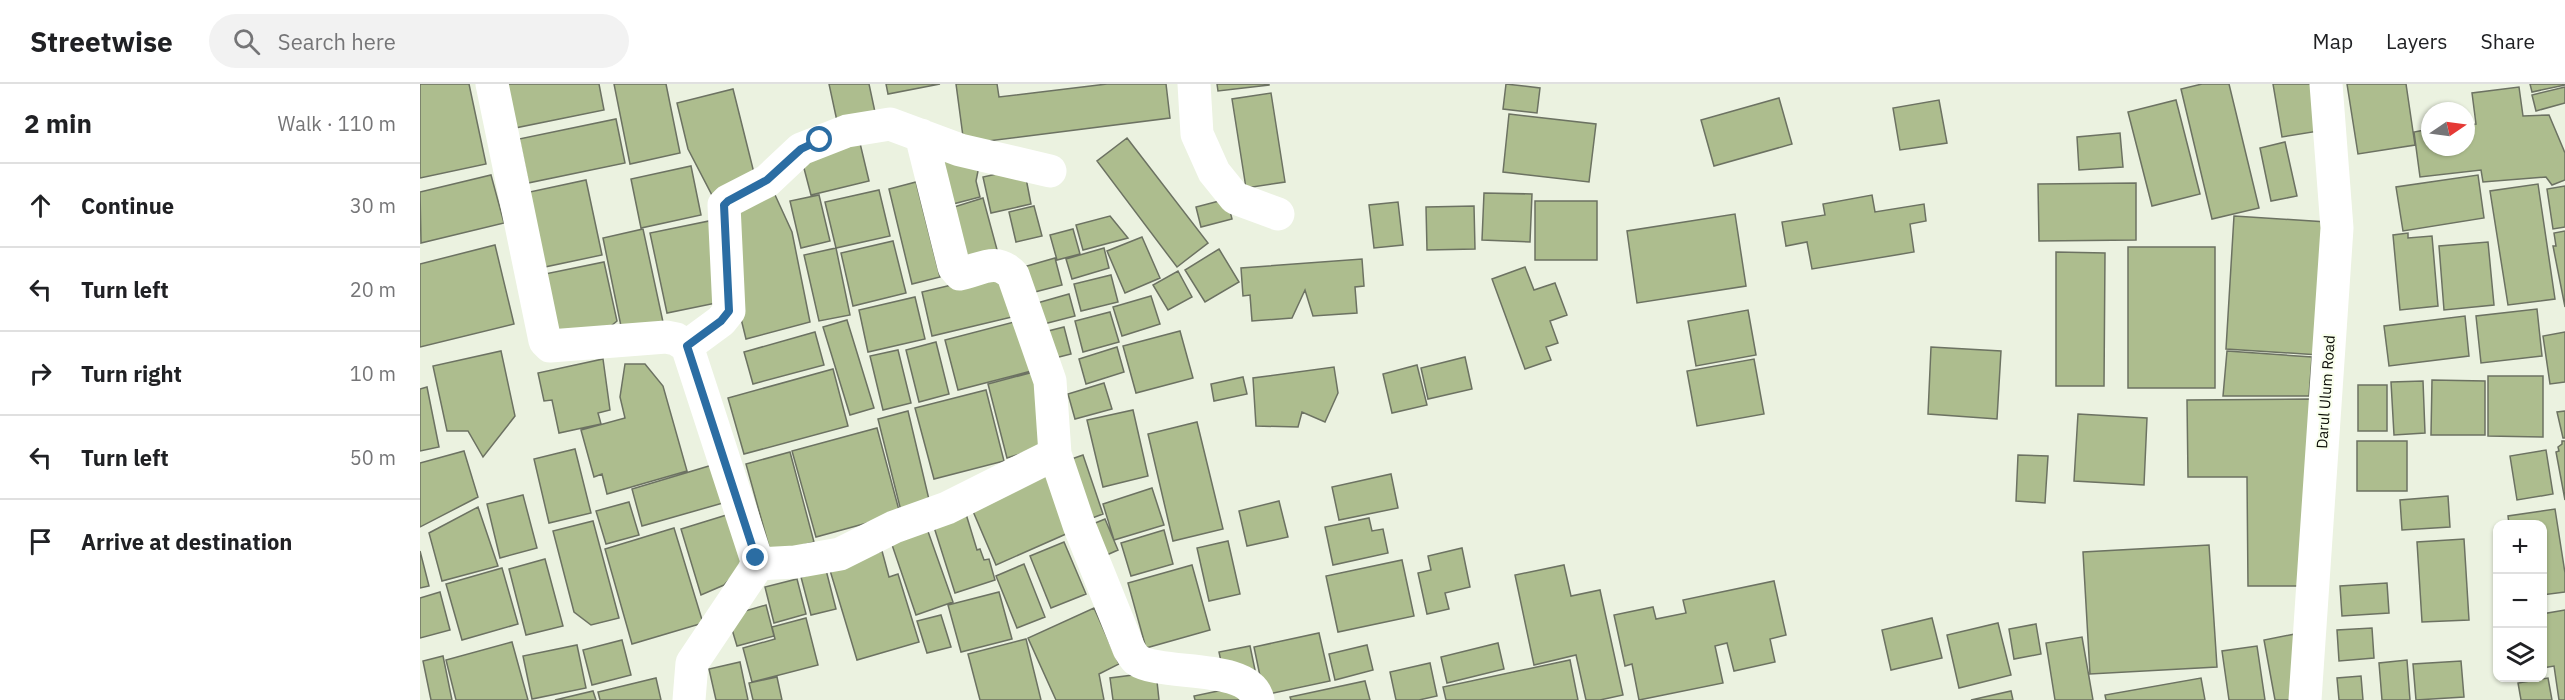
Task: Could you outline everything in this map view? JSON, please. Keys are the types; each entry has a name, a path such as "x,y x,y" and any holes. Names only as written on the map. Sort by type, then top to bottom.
{"street":[{"path":"492,84 545,341 550,346 666,337 676,339 687,346 757,564"},
{"path":"1194,84 1197,134 1214,172 1235,198 1278,214"},
{"name":"Darul Ulum Road","path":"2305,700 2337,228 2326,84"},
{"path":"687,346 721,321 729,311 723,210 728,201 767,180 801,149 838,134 890,124 960,150 1050,171"},
{"path":"921,135 954,267 960,274 996,264 1004,266 1013,275 1050,381 1055,454 1079,525 1129,649 1136,660 1148,664 1194,669 1244,682 1253,688 1258,700"},
{"path":"757,564 795,562 840,554 894,527 947,508 1055,454"},
{"path":"689,700 692,663 757,564"}],"building":[{"path":"420,84 469,84 486,164 420,178"},
{"path":"501,84 599,84 604,110 510,129"},
{"path":"614,84 666,84 680,153 630,164"},
{"path":"829,84 869,84 875,112 837,121"},
{"path":"886,84 940,84 888,94"},
{"path":"956,84 997,84 999,97 1107,84 1166,84 1170,118 964,144"},
{"path":"1217,84 1269,84 1269,85 1218,91"},
{"path":"1506,84 1540,88 1537,113 1503,109"},
{"path":"2202,84 2229,84 2259,208 2212,219 2181,89"},
{"path":"2273,84 2311,84 2319,131 2282,137"},
{"path":"2347,84 2406,84 2415,145 2358,154"},
{"path":"2530,84 2565,84 2565,85 2532,92"},
{"path":"2519,87 2523,116 2549,115 2565,153 2565,180 2552,185 2546,177 2483,182 2481,170 2420,177 2414,132 2421,131 2421,156 2475,156 2475,102 2472,93"},
{"path":"2565,87 2565,103 2536,111 2532,95"},
{"path":"733,89 757,185 713,197 688,149 677,103"},
{"path":"1271,93 1285,182 1246,188 1232,99"},
{"path":"1779,98 1792,144 1714,166 1701,120"},
{"path":"1939,100 1947,143 1900,150 1893,108"},
{"path":"2176,100 2200,194 2152,206 2128,112"},
{"path":"1509,114 1596,124 1589,182 1503,172"},
{"path":"616,119 625,163 528,183 519,139"},
{"path":"2120,133 2123,167 2079,170 2077,137"},
{"path":"1127,138 1208,243 1177,267 1097,161"},
{"path":"859,139 869,181 811,195 800,153"},
{"path":"2285,142 2297,196 2271,201 2260,148"},
{"path":"942,159 980,161 976,181 980,197 953,204"},
{"path":"691,166 701,215 641,228 631,179"},
{"path":"1024,168 1031,204 991,213 983,177"},
{"path":"491,175 504,223 421,243 420,192"},
{"path":"2478,175 2484,218 2403,231 2396,187"},
{"path":"586,180 602,255 540,268 525,193"},
{"path":"916,182 940,277 912,284 889,189"},
{"path":"2136,183 2136,240 2039,241 2038,184"},
{"path":"770,184 792,232 810,322 746,339 733,286 736,201"},
{"path":"2538,184 2555,299 2508,305 2490,191"},
{"path":"2565,186 2565,227 2553,229 2547,189"},
{"path":"879,190 890,236 836,248 825,202"},
{"path":"1484,193 1532,194 1530,242 1482,240"},
{"path":"819,195 830,241 801,248 790,201"},
{"path":"1872,195 1875,212 1924,204 1926,221 1910,224 1914,252 1812,269 1807,242 1786,246 1782,222 1825,215 1823,204"},
{"path":"983,198 999,257 969,265 954,207"},
{"path":"1227,199 1232,219 1201,227 1196,207"},
{"path":"1535,201 1597,201 1597,260 1535,260"},
{"path":"1398,202 1403,245 1374,248 1369,205"},
{"path":"1034,206 1042,236 1016,242 1009,212"},
{"path":"1474,206 1475,249 1427,250 1426,207"},
{"path":"1735,214 1746,286 1637,303 1627,231"},
{"path":"1110,216 1128,238 1083,250 1076,225"},
{"path":"2234,216 2327,222 2319,355 2226,349"},
{"path":"709,221 726,301 667,313 650,233"},
{"path":"643,229 663,322 622,331 603,238"},
{"path":"1073,229 1080,254 1057,260 1050,235"},
{"path":"2565,231 2565,307 2553,246 2556,246 2554,233"},
{"path":"2408,233 2408,238 2432,236 2438,306 2400,310 2393,235"},
{"path":"1142,237 1160,278 1125,293 1107,251"},
{"path":"893,241 906,293 853,306 841,253"},
{"path":"2488,242 2494,305 2444,310 2439,246"},
{"path":"495,245 514,324 420,347 420,264"},
{"path":"2128,247 2215,247 2215,388 2128,388"},
{"path":"836,248 850,315 819,321 804,255"},
{"path":"1104,248 1109,268 1072,279 1066,259"},
{"path":"1219,249 1239,282 1205,302 1185,270"},
{"path":"2056,252 2105,253 2104,386 2056,386"},
{"path":"1055,258 1062,285 1027,294 1020,268"},
{"path":"1362,259 1364,286 1355,287 1357,313 1313,316 1305,290 1292,318 1252,321 1250,295 1243,296 1241,268"},
{"path":"604,262 617,321 600,335 552,334 540,275"},
{"path":"1525,267 1534,290 1555,283 1567,315 1550,321 1558,343 1546,347 1551,360 1525,369 1492,279"},
{"path":"1178,271 1192,297 1168,310 1153,285"},
{"path":"1002,273 1012,317 932,336 922,292"},
{"path":"1111,275 1118,302 1081,311 1074,284"},
{"path":"1069,294 1075,316 1036,326 1030,305"},
{"path":"1151,296 1160,324 1122,336 1113,307"},
{"path":"915,297 925,339 868,352 859,310"},
{"path":"2537,309 2542,356 2481,363 2476,316"},
{"path":"1748,310 1756,355 1696,366 1688,321"},
{"path":"1110,312 1119,342 1083,352 1075,321"},
{"path":"2465,316 2469,356 2389,366 2384,326"},
{"path":"847,320 874,408 850,415 823,327"},
{"path":"1022,320 1035,370 958,390 945,340"},
{"path":"1064,327 1071,354 1047,360 1040,333"},
{"path":"1180,331 1193,378 1136,393 1123,346"},
{"path":"815,332 824,365 753,384 744,352"},
{"path":"2565,332 2565,382 2550,384 2543,336"},
{"path":"936,342 949,394 919,402 906,350"},
{"path":"1117,347 1124,372 1086,384 1079,359"},
{"path":"1931,347 2001,351 1997,419 1928,414"},
{"path":"898,350 911,403 883,410 870,356"},
{"path":"501,351 515,416 483,457 468,431 447,431 433,366"},
{"path":"2227,351 2312,357 2309,396 2223,396"},
{"path":"1465,357 1472,389 1428,399 1421,368"},
{"path":"603,359 610,410 598,413 601,424 559,433 552,400 544,401 538,373"},
{"path":"1754,359 1764,414 1697,426 1687,371"},
{"path":"625,364 645,364 663,386 687,471 607,494 602,474 594,477 581,430 625,418 620,397"},
{"path":"1417,365 1427,405 1392,413 1383,374"},
{"path":"1334,367 1338,393 1325,422 1302,412 1298,427 1256,426 1253,378"},
{"path":"833,369 848,426 744,454 728,398"},
{"path":"1041,370 1042,447 1007,458 988,384"},
{"path":"2488,376 2543,376 2543,437 2488,436"},
{"path":"1243,377 1247,394 1214,401 1211,384"},
{"path":"2432,380 2485,381 2485,435 2431,435"},
{"path":"2423,381 2425,433 2394,435 2391,382"},
{"path":"1104,383 1112,409 1075,419 1068,394"},
{"path":"2358,385 2387,385 2387,431 2358,431"},
{"path":"427,387 439,447 420,451 420,389"},
{"path":"986,390 1004,461 934,479 915,408"},
{"path":"2311,399 2313,586 2248,586 2247,477 2188,477 2187,400"},
{"path":"1133,410 1148,476 1103,487 1087,420"},
{"path":"908,411 931,508 902,515 878,419"},
{"path":"2565,411 2565,438 2563,438 2557,412"},
{"path":"2078,414 2147,418 2144,485 2074,481"},
{"path":"1197,422 1223,529 1173,541 1148,434"},
{"path":"877,428 900,514 816,537 792,451"},
{"path":"2357,441 2407,441 2407,491 2357,491"},
{"path":"2562,441 2565,441 2565,500 2556,452 2559,451 2558,447"},
{"path":"575,449 591,513 549,523 534,459"},
{"path":"2546,450 2553,494 2517,500 2510,456"},
{"path":"464,451 478,497 420,527 420,463"},
{"path":"790,452 814,542 771,554 746,464"},
{"path":"1083,455 1103,514 1084,521 1063,462"},
{"path":"2018,455 2048,456 2045,503 2016,501"},
{"path":"719,463 730,501 642,526 632,489"},
{"path":"1048,468 1075,530 996,565 969,502"},
{"path":"1391,474 1398,508 1339,520 1332,487"},
{"path":"1152,488 1164,525 1114,540 1103,504"},
{"path":"523,495 537,548 500,558 487,504"},
{"path":"2448,496 2450,527 2402,530 2400,500"},
{"path":"1279,501 1288,537 1247,546 1239,511"},
{"path":"629,502 639,535 606,544 596,511"},
{"path":"478,507 498,566 442,581 429,533"},
{"path":"2555,509 2565,573 2565,592 2547,594 2547,520 2508,520 2508,516"},
{"path":"733,513 747,561 724,585 701,595 681,529"},
{"path":"966,514 977,550 980,549 984,560 989,559 995,580 955,593 933,524"},
{"path":"1369,518 1372,531 1383,529 1388,553 1333,565 1325,527"},
{"path":"1105,519 1118,550 1100,558 1088,526"},
{"path":"593,521 619,618 591,625 574,612 553,531"},
{"path":"925,523 953,602 916,615 889,536"},
{"path":"674,528 703,623 632,644 605,549"},
{"path":"1164,530 1173,564 1131,576 1121,543"},
{"path":"2464,539 2469,620 2422,622 2417,542"},
{"path":"1228,541 1240,594 1209,601 1197,548"},
{"path":"1064,542 1086,594 1051,608 1030,556"},
{"path":"2209,545 2217,667 2090,674 2083,552"},
{"path":"1462,548 1470,587 1445,593 1449,609 1427,614 1418,573 1431,570 1428,556"},
{"path":"420,551 429,586 420,588"},
{"path":"882,551 889,577 898,574 919,642 857,660 829,567"},
{"path":"545,559 563,626 526,635 509,569"},
{"path":"1402,560 1414,616 1338,632 1326,576"},
{"path":"1024,564 1045,617 1017,628 996,576"},
{"path":"1192,565 1210,630 1146,648 1128,583"},
{"path":"1564,565 1571,596 1600,590 1623,695 1600,700 1586,700 1576,655 1534,665 1515,575"},
{"path":"502,568 518,624 462,640 446,584"},
{"path":"826,570 836,609 811,615 801,577"},
{"path":"797,579 806,614 774,623 765,587"},
{"path":"1774,581 1786,635 1770,639 1775,662 1734,671 1727,643 1715,646 1723,683 1639,700 1632,664 1625,666 1614,615 1653,607 1656,619 1686,613 1683,600"},
{"path":"2387,583 2389,613 2342,616 2340,586"},
{"path":"440,592 450,630 420,638 420,598"},
{"path":"999,592 1012,639 961,652 948,605"},
{"path":"766,605 774,636 737,646 728,616"},
{"path":"1094,608 1119,664 1099,674 1104,700 1056,700 1028,638"},
{"path":"2565,610 2565,700 2559,700 2554,666 2547,667 2547,613"},
{"path":"941,615 951,647 927,653 917,621"},
{"path":"806,618 818,665 752,682 743,648 775,639 772,627"},
{"path":"1932,618 1942,658 1891,670 1882,630"},
{"path":"1998,623 2011,675 1959,688 1947,635"},
{"path":"2036,624 2041,654 2014,659 2009,629"},
{"path":"2372,628 2374,658 2339,661 2337,630"},
{"path":"1319,633 1330,681 1264,695 1254,647"},
{"path":"2295,634 2292,700 2275,700 2264,640"},
{"path":"2082,637 2093,700 2055,700 2046,643"},
{"path":"1026,639 1041,700 980,700 968,654"},
{"path":"622,640 631,675 592,685 583,650"},
{"path":"512,642 528,700 456,700 446,660"},
{"path":"1498,643 1504,669 1447,683 1441,657"},
{"path":"577,645 586,688 532,699 523,656"},
{"path":"1367,645 1373,670 1335,680 1329,654"},
{"path":"1250,646 1255,670 1224,676 1219,652"},
{"path":"2257,646 2265,700 2229,700 2222,651"},
{"path":"443,656 452,700 431,700 423,661"},
{"path":"1570,660 1578,700 1446,700 1443,687"},
{"path":"2407,660 2410,700 2382,700 2379,663"},
{"path":"2461,661 2464,697 2416,700 2413,664"},
{"path":"740,662 748,700 716,700 709,669"},
{"path":"1430,663 1437,696 1419,700 1396,700 1390,672"},
{"path":"1156,672 1159,700 1113,700 1110,678"},
{"path":"2361,676 2363,700 2339,700 2337,678"},
{"path":"777,677 782,700 753,700 749,683"},
{"path":"656,678 661,700 600,700 598,692"},
{"path":"2201,678 2205,700 2106,700 2105,695"},
{"path":"2547,678 2552,700 2521,700 2518,683 2547,682"},
{"path":"1365,681 1370,700 1291,700 1290,697"},
{"path":"1242,686 1245,700 1195,700 1194,696"},
{"path":"593,691 596,700 555,700"},
{"path":"2011,691 2013,700 1971,700"}],"route":[{"path":"756,558 687,346 721,321 729,311 724,205 767,180 801,149 820,140"}]}
